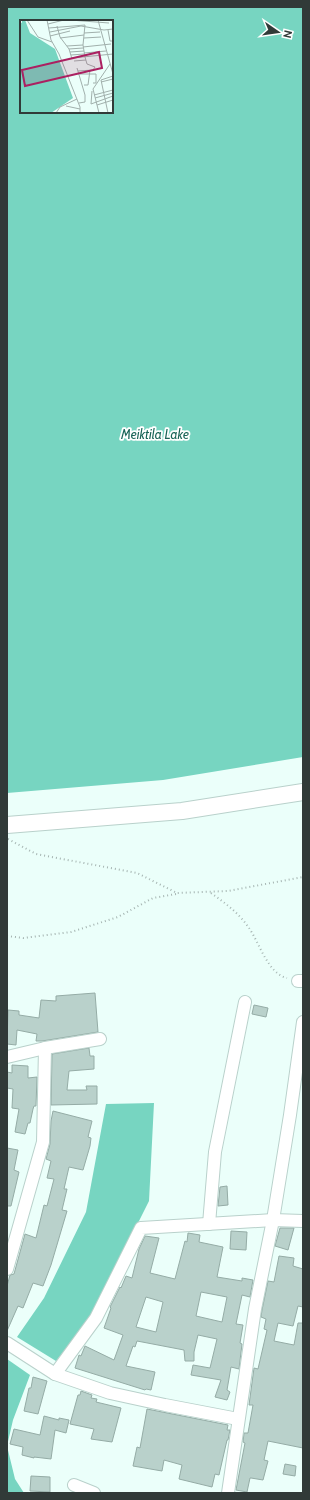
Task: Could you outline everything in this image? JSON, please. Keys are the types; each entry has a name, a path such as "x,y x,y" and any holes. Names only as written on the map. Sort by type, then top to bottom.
{"main road":[{"path":"7,825 182,811 303,792"}],"street":[{"path":"209,1224 215,1152 245,1002"},
{"path":"228,1493 255,1309 273,1220 303,1022"},
{"path":"7,1057 45,1048 100,1039"},
{"path":"7,1269 43,1142 45,1048"},
{"path":"55,1374 96,1318 141,1228 273,1220 303,1222"},
{"path":"7,1343 55,1374 110,1393 165,1406 238,1419"},
{"path":"74,1486 94,1493"}],"path":[{"path":"7,839 36,854 137,873 177,893"},
{"path":"7,936 23,938 71,932 118,917 153,898 177,893 228,891 303,877"},
{"path":"210,892 232,907 250,928 262,953 280,977 300,981"}],"water":[{"name":"Meiktila Lake","path":"7,7 303,7 303,757 163,780 7,793"},
{"path":"154,1103 149,1201 90,1319 56,1361 17,1337 44,1298 86,1212 106,1104"},
{"path":"7,1359 30,1375 13,1420 7,1446"},
{"path":"7,1446 15,1479 24,1493 7,1493"}],"building":[{"path":"95,993 98,1032 36,1041 37,1034 17,1030 16,1045 7,1044 8,1010 19,1011 19,1015 39,1018 41,1000 56,1001 56,996"},
{"path":"254,1005 268,1008 266,1017 252,1014"},
{"path":"89,1048 90,1056 94,1056 94,1069 69,1071 67,1090 87,1090 86,1086 97,1086 97,1104 51,1105 52,1054"},
{"path":"12,1065 28,1066 28,1078 37,1077 36,1106 34,1106 30,1123 28,1123 25,1134 15,1132 19,1109 12,1108 13,1089 7,1088 7,1072 12,1073"},
{"path":"53,1111 92,1121 88,1137 91,1138 90,1146 83,1170 69,1167 64,1189 67,1189 62,1210 67,1211 51,1265 43,1286 33,1283 23,1308 18,1306 7,1331 7,1286 10,1275 14,1274 25,1234 36,1238 44,1205 47,1206 54,1179 47,1178 51,1161 46,1159 50,1144"},
{"path":"7,1148 18,1150 14,1170 19,1172 11,1206 7,1206"},
{"path":"227,1186 228,1205 218,1206 220,1187"},
{"path":"280,1228 294,1228 288,1250 275,1246"},
{"path":"231,1231 247,1232 246,1250 230,1249"},
{"path":"188,1233 200,1235 199,1242 223,1247 217,1277 242,1281 242,1278 253,1280 250,1297 242,1295 236,1324 243,1325 240,1343 242,1344 239,1369 231,1367 227,1390 230,1392 227,1400 215,1397 221,1380 191,1375 193,1365 210,1368 217,1339 198,1335 194,1352 194,1361 185,1361 184,1350 137,1341 135,1347 133,1346 126,1366 155,1372 151,1390 145,1390 75,1368 79,1355 81,1356 85,1346 114,1360 123,1335 104,1328 111,1308 110,1307 126,1276 132,1278 139,1249 145,1236 159,1238 150,1273 175,1279 185,1241 187,1242","holes":["201,1292 227,1297 222,1322 196,1316","146,1297 163,1302 156,1332 136,1327"]},
{"path":"279,1256 294,1258 293,1266 303,1269 303,1307 298,1306 293,1326 278,1323 274,1341 294,1345 298,1323 303,1323 303,1448 268,1441 264,1460 268,1461 263,1480 250,1478 247,1492 236,1490 245,1443 243,1442 244,1433 248,1433 253,1405 249,1405 254,1368 258,1369 267,1330 264,1329 266,1319 261,1317 262,1310 268,1281 274,1282"},
{"path":"33,1377 47,1381 38,1414 24,1411"},
{"path":"81,1391 92,1395 91,1398 97,1399 96,1402 121,1408 112,1442 91,1439 94,1429 70,1424 78,1395 80,1395"},
{"path":"147,1409 228,1425 227,1430 230,1430 219,1475 215,1474 212,1487 179,1479 182,1465 164,1460 162,1471 133,1466 137,1447 140,1448"},
{"path":"44,1416 59,1420 59,1418 69,1420 66,1433 55,1430 51,1459 34,1458 22,1455 23,1447 10,1444 14,1429 40,1435"},
{"path":"285,1464 296,1466 295,1476 283,1474"},
{"path":"31,1476 50,1477 50,1492 30,1491"}]}
